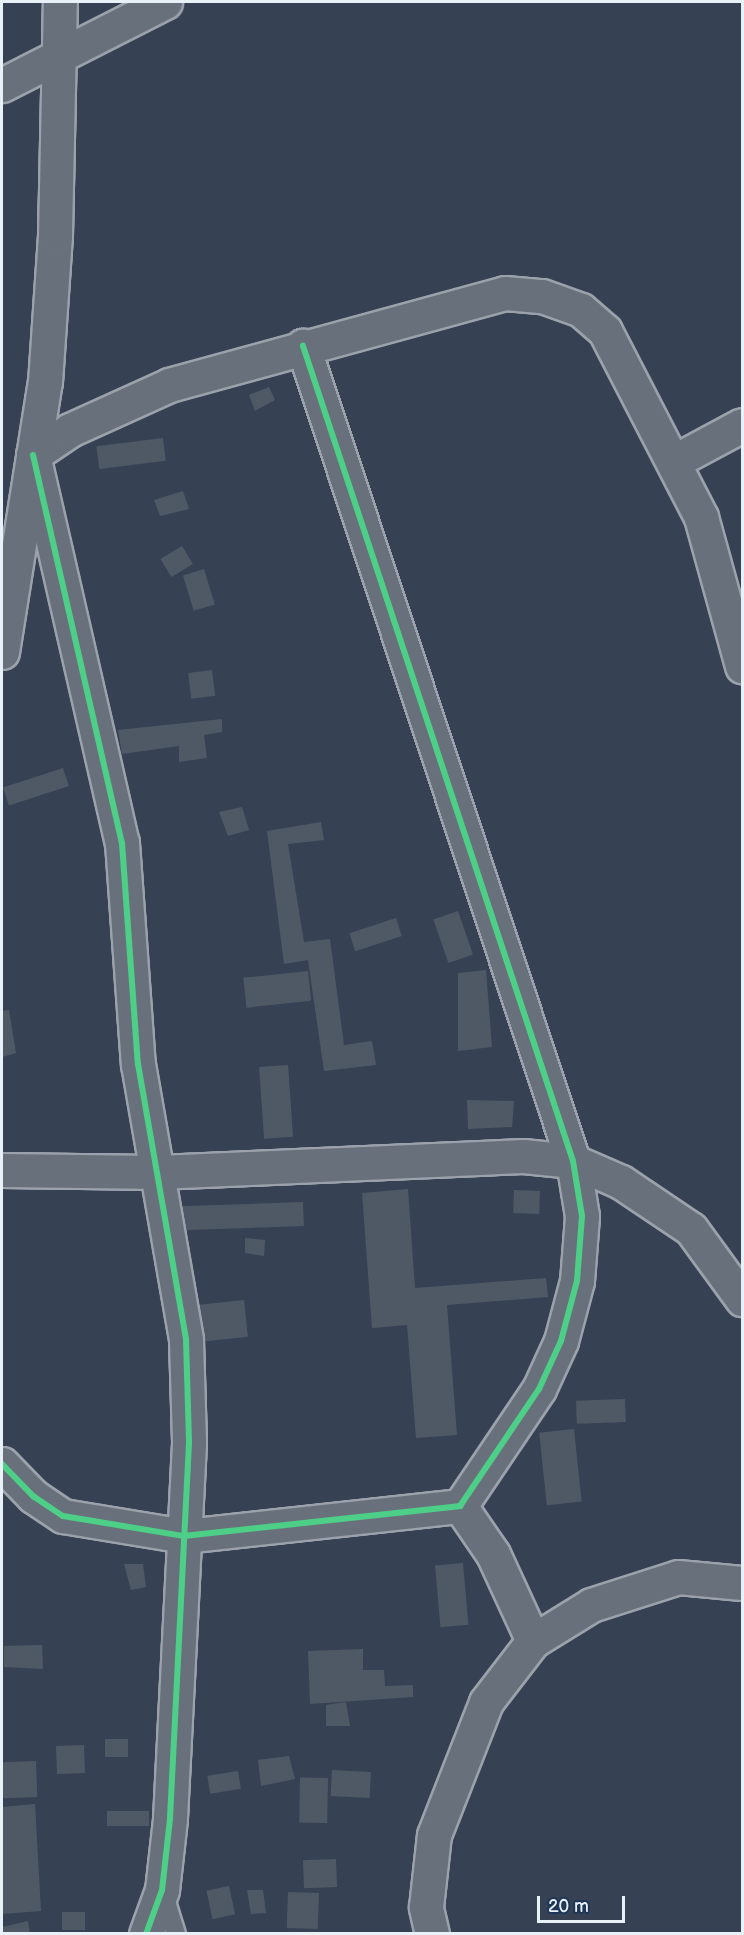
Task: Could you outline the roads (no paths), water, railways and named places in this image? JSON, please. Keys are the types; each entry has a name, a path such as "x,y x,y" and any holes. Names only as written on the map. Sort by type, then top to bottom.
{"street":[{"path":"2,652 45,382 55,236 60,2"},
{"path":"2,85 165,2"},
{"path":"33,455 70,430 169,385 303,346 505,293 542,296 581,310 605,331 701,517 742,666"},
{"path":"2,1464 33,1496 63,1516 184,1536 460,1506 534,1398 561,1341 577,1281 582,1216 573,1161 303,346"},
{"path":"673,462 742,425"},
{"path":"33,455 122,843 138,1064 186,1340 184,1536 162,1890 146,1934"},
{"path":"2,1170 158,1172 524,1156 573,1161 621,1182 691,1229 742,1299"},
{"path":"460,1506 494,1554 533,1641"},
{"path":"432,1934 426,1907 434,1834 486,1702 533,1641 591,1605 678,1577 742,1583"}],"lane":[{"path":"162,1890 176,1934"}]}
